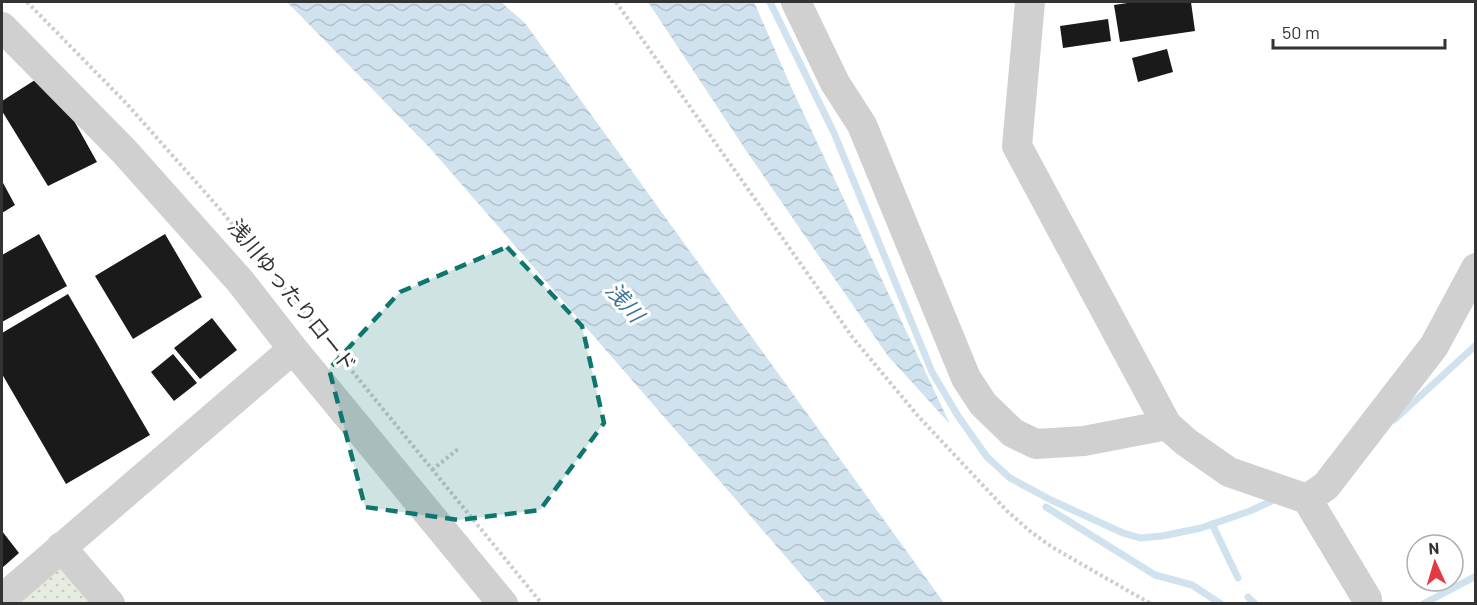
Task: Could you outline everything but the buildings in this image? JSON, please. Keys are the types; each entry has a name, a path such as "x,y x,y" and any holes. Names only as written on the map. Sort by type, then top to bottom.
{"street":[{"path":"796,2 835,83 862,125 966,378 983,404 1013,433 1036,444 1084,441 1167,425"},
{"path":"1030,2 1017,146 1167,425 1186,442 1229,472 1307,499 1367,599 1367,603"},
{"path":"2,27 124,151 240,281 293,349 503,603"},
{"path":"1307,499 1326,486 1434,346 1476,268"},
{"path":"2,598 293,349"},
{"path":"61,547 110,603"}],"path":[{"name":"浅川ゆったりロード","path":"27,2 126,103 188,171 542,603"},
{"path":"616,2 854,338 918,416 1007,511 1030,532 1052,547 1151,603"},
{"path":"428,473 458,449"}],"highlighted area":[{"path":"507,247 582,326 604,423 540,510 459,520 365,507 329,369 400,292"}],"shaded area":[{"path":"61,547 110,603 2,604"}],"water":[{"name":"浅川","path":"287,2 501,2 525,23 944,603 826,603 429,147"},
{"path":"648,2 754,2 792,89 950,424 888,356 747,152"}],"waterway":[{"path":"770,2 834,133 932,372 958,416 987,457 1010,478 1051,500 1123,533 1140,538 1201,528 1250,511 1276,499"},
{"path":"1394,420 1476,345"},
{"path":"1046,507 1155,575 1192,585 1221,604"},
{"path":"1212,524 1238,578"},
{"path":"1423,604 1476,576"},
{"path":"1248,597 1255,604"}]}
